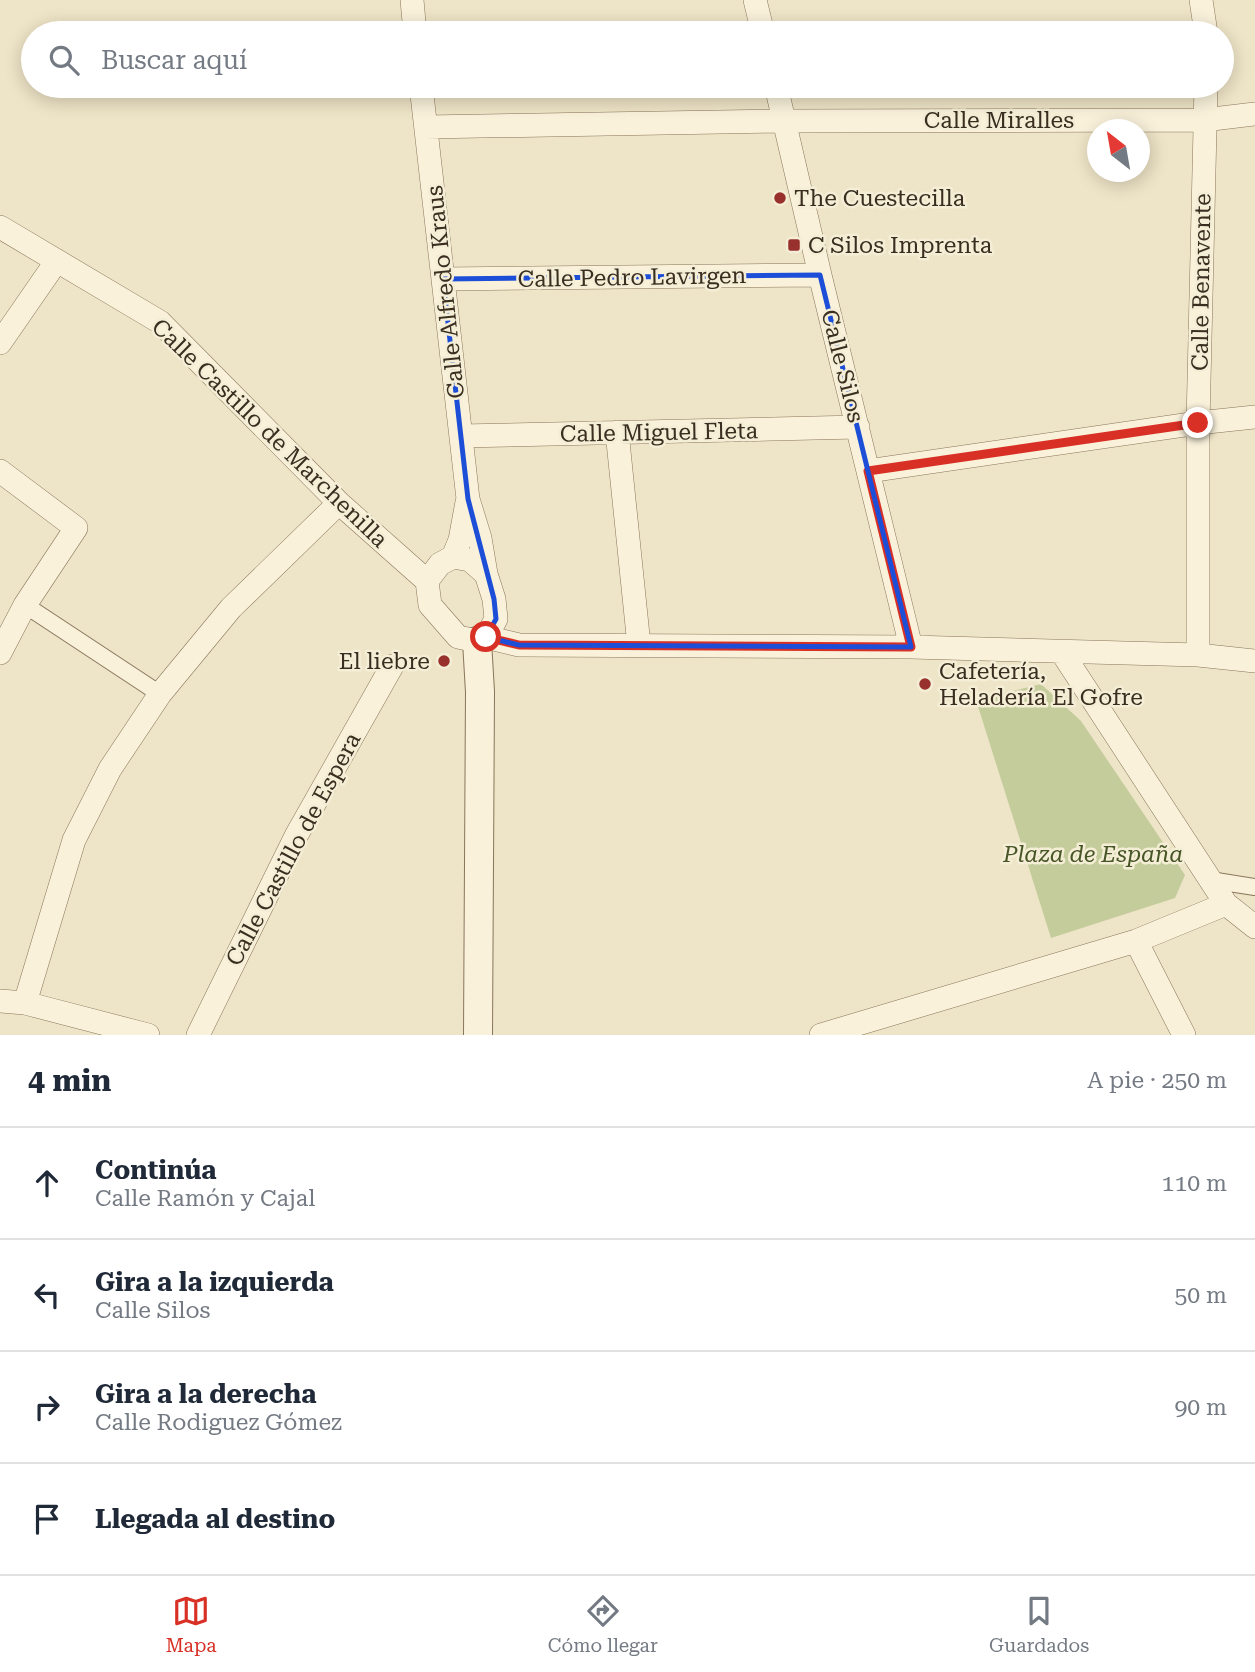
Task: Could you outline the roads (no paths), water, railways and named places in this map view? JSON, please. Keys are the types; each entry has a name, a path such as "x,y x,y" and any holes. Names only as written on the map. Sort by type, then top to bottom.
{"street":[{"path":"412,0 414,21"},
{"path":"755,0 760,21"},
{"path":"1201,0 1204,21"},
{"name":"Calle Alfredo Kraus","path":"422,98 468,499"},
{"name":"Calle Silos","path":"779,98 911,647"},
{"name":"Calle Benavente","path":"1198,655 1198,423 1205,98"},
{"name":"Calle Miralles","path":"426,127 784,121 1204,120 1255,114"},
{"name":"Calle Castillo de Marchenilla","path":"0,227 160,322 339,503 427,581"},
{"path":"0,343 57,262"},
{"name":"Calle Pedro Lavirgen","path":"443,279 820,275"},
{"path":"868,471 1198,423 1255,418"},
{"name":"Calle Miguel Fleta","path":"461,436 858,428"},
{"path":"617,432 639,645"},
{"path":"0,471 76,528 25,605 0,653"},
{"path":"468,499 460,540 453,556 440,564 427,581 430,605 458,637 519,645 911,647 1198,655 1255,661"},
{"path":"468,499 480,538 496,619 481,639 478,1035"},
{"path":"25,1003 74,840 110,769 160,694 231,608 339,503"},
{"path":"453,556 470,560 486,574"},
{"path":"25,605 160,694"},
{"path":"1061,651 1226,904 1255,928"},
{"name":"Calle Castillo de Espera","path":"198,1035 296,836 392,666"},
{"path":"1210,880 1255,887"},
{"path":"821,1035 1136,941 1226,904"},
{"path":"1136,941 1184,1035"},
{"path":"0,1001 25,1003 148,1035"}],"place":[{"name":"The Cuestecilla","path":"780,198"},
{"name":"C Silos Imprenta","path":"794,245"},
{"name":"El liebre","path":"444,661"},
{"name":"Cafetería, Heladería El Gofre","path":"925,684"}],"park label":[{"name":"Plaza de España","path":"1093,854"}]}
